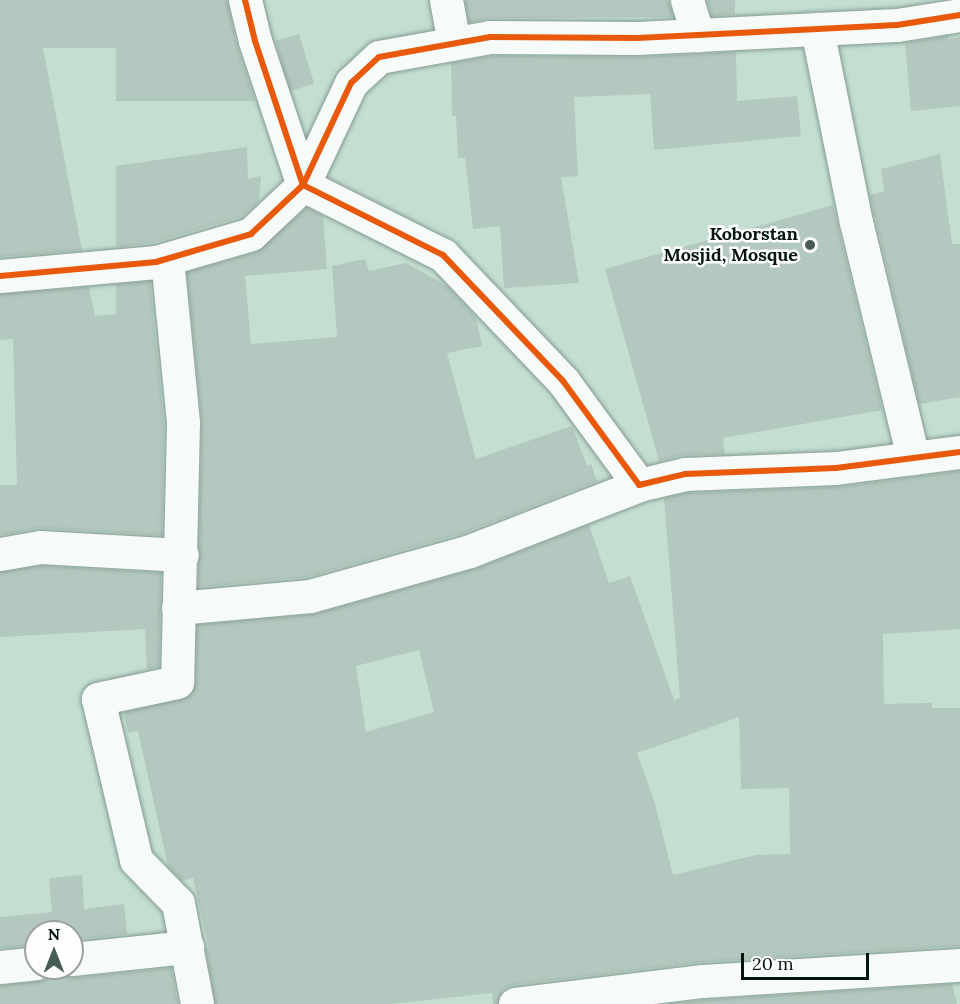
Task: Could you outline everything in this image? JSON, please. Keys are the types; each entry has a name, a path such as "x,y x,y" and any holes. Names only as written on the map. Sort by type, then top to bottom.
{"street":[{"path":"245,0 255,41 303,185 443,255 563,381 639,485"},
{"path":"446,0 454,43"},
{"path":"687,0 698,35"},
{"path":"0,276 156,262 251,234 303,185 351,83 379,57 490,37 637,38 897,26 960,15"},
{"path":"818,29 856,222 914,458"},
{"path":"166,259 183,423 182,555 178,608 177,682 98,699 136,860 178,903 197,1004"},
{"path":"178,608 310,596 470,551 639,485 685,474 836,468 960,452"},
{"path":"0,554 40,547 182,555"},
{"path":"84,958 187,947"},
{"path":"0,967 24,964"},
{"path":"515,1004 703,981 960,965"}],"building":[{"path":"0,0 227,0 237,46 255,101 116,101 116,48 43,48 82,250 0,257"},
{"path":"465,0 669,0 673,17 490,18 469,22"},
{"path":"707,0 735,0 735,14 712,16"},
{"path":"299,34 314,84 290,91 275,41"},
{"path":"948,36 948,39 960,37 960,106 911,111 905,43"},
{"path":"736,52 737,101 797,96 801,136 654,150 650,94 574,97 578,176 561,177 579,283 504,288 500,226 473,229 465,158 458,158 456,116 452,116 451,63 492,56 638,57"},
{"path":"247,147 248,179 261,176 259,201 241,217 152,243 116,247 116,166"},
{"path":"940,154 952,244 960,244 960,397 919,404 870,195 884,191 881,169"},
{"path":"833,205 882,410 723,438 725,454 684,455 659,461 605,269"},
{"path":"306,208 323,216 327,269 245,276 251,344 337,337 332,266 365,259 369,271 406,263 447,286 476,317 482,346 447,353 476,459 572,426 587,466 591,464 597,481 464,533 307,577 198,587 202,423 187,272 257,252"},
{"path":"150,281 164,424 162,535 41,528 0,535 0,485 17,485 13,339 0,340 0,294 89,287 95,316 116,314 116,284"},
{"path":"960,471 960,629 883,634 884,704 932,703 932,708 960,708 960,946 702,962 513,985 503,989 497,1004 493,1004 492,993 391,1004 215,1004 206,948 209,948 193,878 182,881 168,866 138,731 128,733 124,712 189,696 196,682 197,625 315,614 475,569 589,525 609,583 630,576 674,700 680,698 664,498 688,493 838,487","holes":["419,650 434,712 366,732 356,666","739,717 741,789 789,788 790,854 756,855 673,875 654,800 637,753"]},
{"path":"41,566 161,573 159,667 147,669 145,629 0,637 0,572"},
{"path":"82,875 84,909 124,904 127,934 84,939 84,920 24,920 24,946 0,948 0,917 52,912 49,878"},
{"path":"171,968 178,1004 0,1004 0,985 84,980 84,977"},
{"path":"952,984 957,1004 669,1004 705,1000"}],"cycle path":[{"path":"245,0 255,41 303,185 443,255 563,381 639,485 685,474 836,468 960,452"},
{"path":"0,276 156,262 251,234 303,185 351,83 379,57 490,37 637,38 897,25 960,15"}],"place":[{"name":"Koborstan Mosjid, Mosque","path":"810,245"}]}
